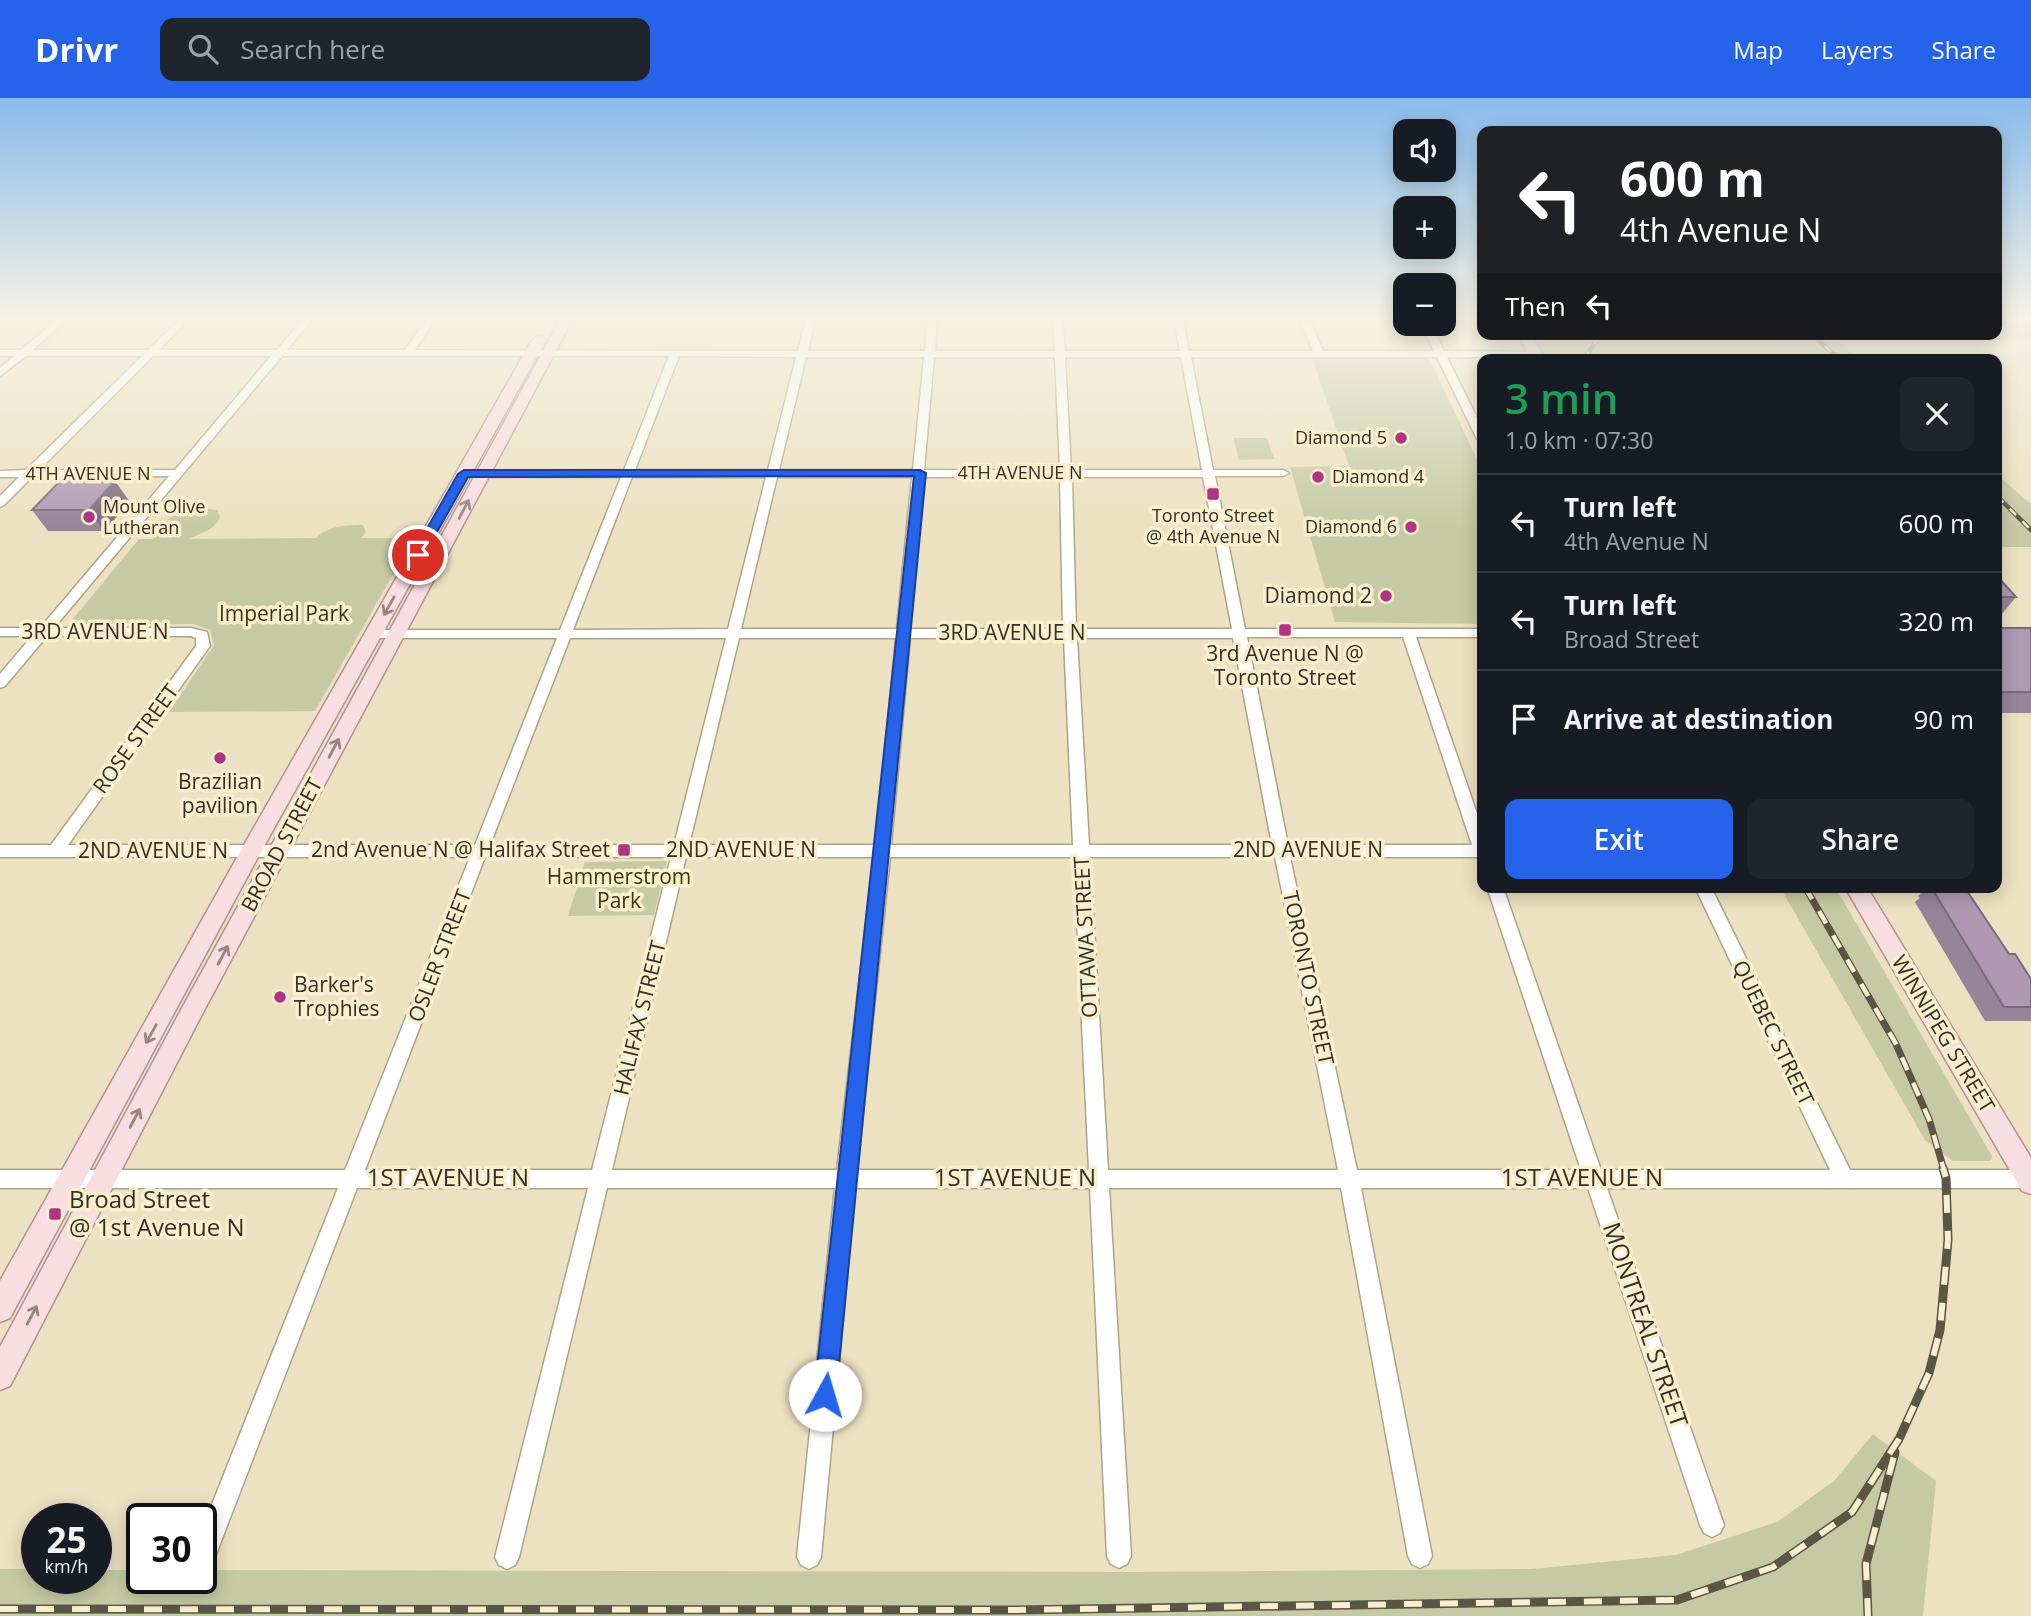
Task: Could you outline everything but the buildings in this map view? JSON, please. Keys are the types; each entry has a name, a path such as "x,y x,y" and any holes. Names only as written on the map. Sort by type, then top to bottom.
{"main road":[{"name":"BROAD STREET","path":"0,1308 251,851 512,388"},
{"name":"BROAD STREET","path":"0,1376 103,1178 530,388"},
{"name":"WINNIPEG STREET","path":"1860,893 2030,1180"}],"street":[{"path":"0,503 115,388"},
{"path":"0,683 248,388"},
{"name":"OSLER STREET","path":"217,1521 662,388"},
{"name":"HALIFAX STREET","path":"507,1557 794,388"},
{"path":"809,1557 846,1178 883,850 926,388"},
{"name":"OTTAWA STREET","path":"1062,388 1070,634 1119,1556"},
{"name":"TORONTO STREET","path":"1193,388 1281,850 1349,1178 1420,1556"},
{"path":"1457,388 1477,429"},
{"name":"4TH AVENUE N","path":"0,474 176,473"},
{"name":"4TH AVENUE N","path":"464,474 1283,473"},
{"name":"3RD AVENUE N","path":"0,632 191,632"},
{"name":"ROSE STREET","path":"55,851 203,646 202,635 191,632"},
{"path":"1408,633 1477,835"},
{"name":"3RD AVENUE N","path":"373,634 1477,633"},
{"name":"2ND AVENUE N","path":"0,850 1477,850"},
{"name":"MONTREAL STREET","path":"1497,893 1712,1525"},
{"name":"QUEBEC STREET","path":"1706,893 1844,1178"},
{"name":"1ST AVENUE N","path":"0,1179 2030,1180"}],"green space":[{"path":"1322,388 1443,388 1477,459 1477,624 1335,622 1290,467 1349,466"},
{"path":"1233,438 1267,438 1274,459 1239,460"},
{"path":"2002,479 2031,504 2031,547 2002,547"},
{"name":"Imperial Park","path":"195,507 217,510 220,517 210,529 189,539 316,538 331,529 363,525 366,532 361,538 414,538 315,711 169,712 214,645 210,630 193,624 68,625 139,539 154,539 152,536 166,521"},
{"name":"Hammerstrom Park","path":"667,861 654,915 568,916 585,862"},
{"path":"1783,893 1839,893 1992,1156 1990,1161 1953,1161 1925,1140"},
{"path":"1873,1434 1936,1481 1923,1616 0,1616 0,1569 21,1569 21,1594 112,1594 112,1570 126,1570 126,1594 217,1594 217,1570 1137,1572 1531,1569 1676,1555 1777,1522 1834,1481"}],"railway":[{"path":"2002,501 2031,530"},
{"path":"1808,893 1896,1044 1929,1119 1944,1170"},
{"path":"0,1609 1014,1610 1677,1600 1773,1567 1852,1512 1899,1439 1929,1373 1940,1330 1948,1240 1946,1178 1943,1168"},
{"path":"1868,1616 1866,1564 1895,1452"}],"place":[{"name":"Diamond 5","path":"1401,438"},
{"name":"Diamond 4","path":"1318,477"},
{"name":"Toronto Street @ 4th Avenue N","path":"1213,494"},
{"name":"Mount Olive Lutheran","path":"89,517"},
{"name":"Diamond 6","path":"1411,527"},
{"name":"Diamond 2","path":"1386,596"},
{"name":"3rd Avenue N @ Toronto Street","path":"1285,630"},
{"name":"Brazilian pavilion","path":"220,758"},
{"name":"2nd Avenue N @ Halifax Street","path":"624,850"},
{"name":"Barker's Trophies","path":"280,997"},
{"name":"Broad Street @ 1st Avenue N","path":"55,1214"}],"route":[{"path":"418,555 464,474 920,473 825,1395"}]}
